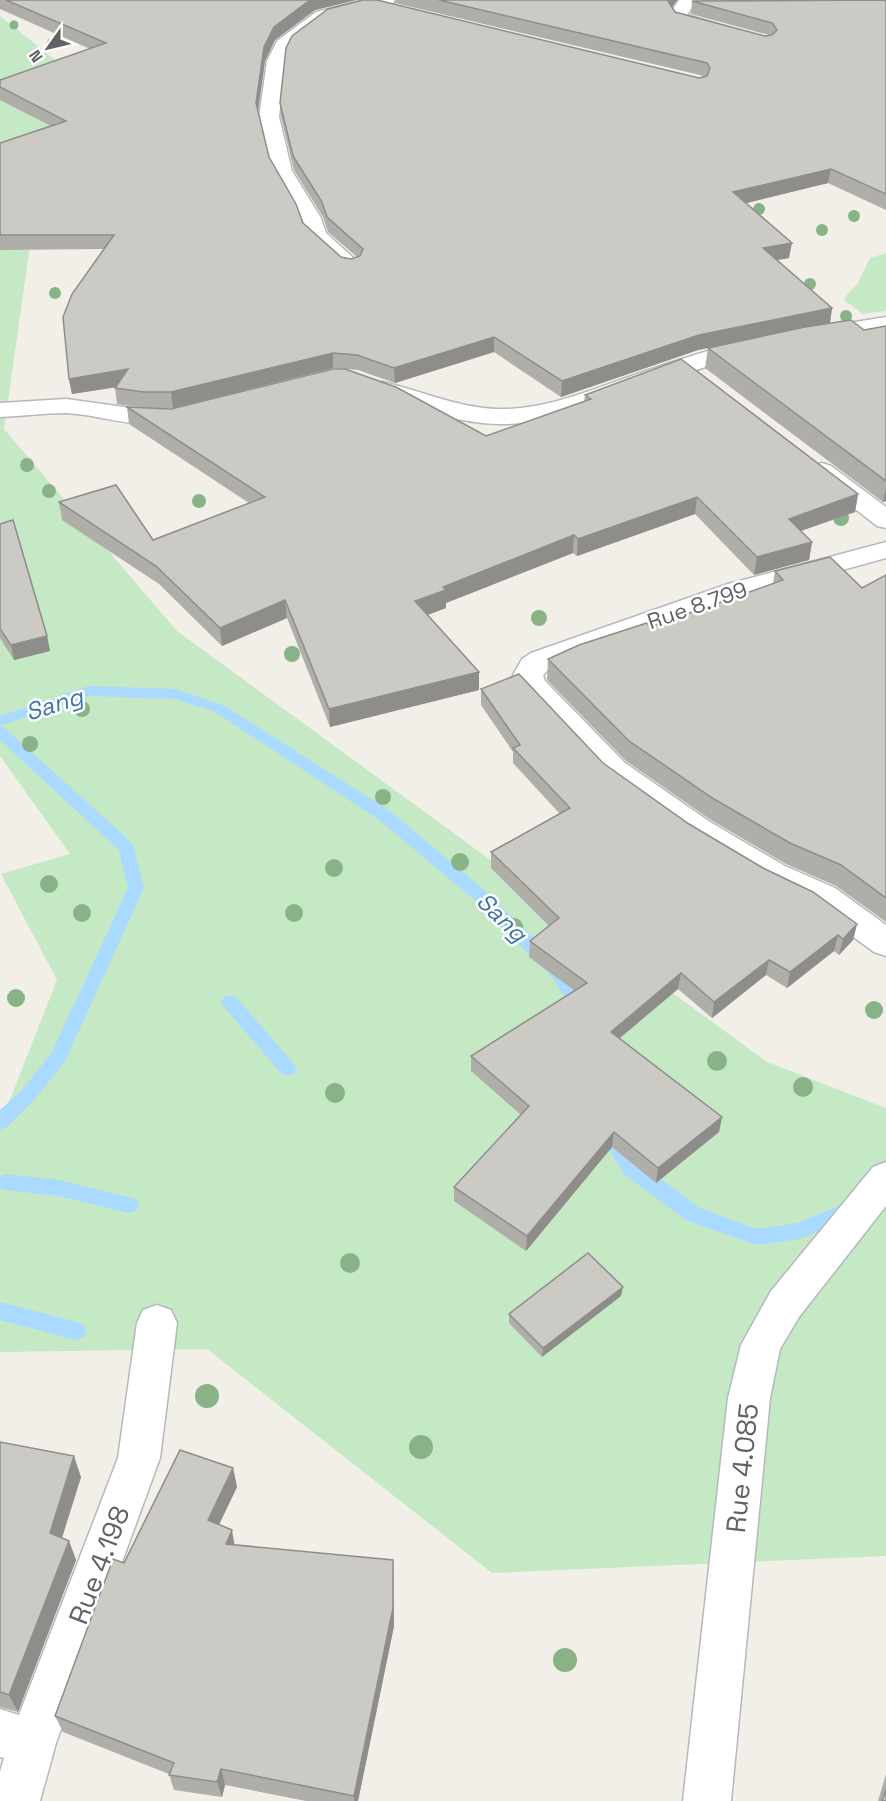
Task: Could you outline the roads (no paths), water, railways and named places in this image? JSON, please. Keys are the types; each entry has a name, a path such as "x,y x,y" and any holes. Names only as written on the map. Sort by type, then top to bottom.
{"street":[{"path":"312,0 344,9"},
{"path":"688,0 678,15 680,19 733,34"},
{"path":"351,265 316,236 310,218 282,171 269,117 276,62 283,45 314,21 344,9 385,5"},
{"path":"359,381 421,403 474,414 515,417 552,411 693,373 706,357 780,341 886,324"},
{"path":"0,410 66,406 146,417 173,417 193,412"},
{"path":"803,457 886,520"},
{"name":"Rue 8.799","path":"886,550 738,590 541,660 532,666 528,675 532,685 614,770 699,830 773,874 823,897 886,943"},
{"name":"Rue 4.085","path":"707,1801 749,1398 761,1345 785,1304 886,1178"},
{"name":"Rue 4.198","path":"16,1801 16,1738 140,1458 157,1323"}],"waterway":[{"name":"Sang","path":"0,721 89,691 176,694 220,709 384,815 477,893 559,973 582,1012"},
{"name":"Sang","path":"0,732 127,848 136,888 59,1056 29,1094 0,1122"},
{"path":"230,1002 288,1069"},
{"name":"Sang","path":"612,1140 632,1169 693,1214 756,1237 800,1231 886,1193"},
{"path":"6,1182 58,1188 129,1205"},
{"path":"0,1311 77,1331"}]}
